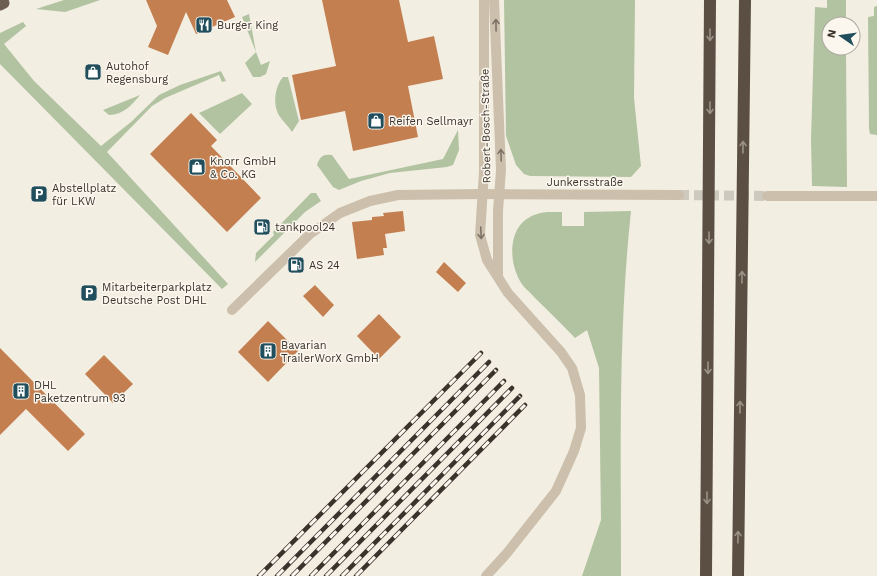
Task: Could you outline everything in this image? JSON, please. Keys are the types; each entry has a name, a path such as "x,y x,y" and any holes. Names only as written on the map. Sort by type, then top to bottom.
{"highway":[{"path":"706,576 710,0"},
{"path":"738,576 745,0"}],"street":[{"name":"Robert-Bosch-Straße","path":"484,0 491,194 498,276"},
{"name":"Robert-Bosch-Straße","path":"486,576 507,553 556,491 574,451 581,428 580,395 572,368 561,352 508,293 487,260 480,235 491,194 501,170 494,0"},
{"name":"Robert-Bosch-Straße","path":"232,310 310,234 340,213 370,201 398,196 491,194"},
{"name":"Junkersstraße","path":"491,194 679,195"},
{"path":"767,196 877,196"}],"green space":[{"path":"64,0 100,0 65,12 36,9"},
{"path":"504,0 635,0 634,98 641,166 631,177 530,176 524,174 516,165 506,136"},
{"path":"827,0 846,0 846,16 821,16 821,56 846,56 847,187 812,186 811,139 815,7 827,8"},
{"path":"877,6 877,135 870,134 869,128 868,17 874,16 874,7"},
{"path":"249,14 256,52 242,17"},
{"path":"23,22 26,26 4,44 34,81 101,146 131,122 159,95 180,85 221,71 226,81 222,82 219,75 165,98 152,106 107,152 228,284 222,289 0,64 0,33"},
{"path":"256,52 261,65 270,61 266,74 260,77 253,77 245,63"},
{"path":"283,77 288,77 299,121 292,132 277,111 275,102 276,93"},
{"path":"242,93 252,104 220,134 199,113"},
{"path":"140,95 130,106 119,113 109,115 103,110"},
{"path":"458,130 459,150 453,165 447,167 390,173 361,181 339,190 333,187 317,165 322,156 332,155 349,179 443,159"},
{"path":"311,193 316,193 321,201 305,212 255,262 256,253 274,235 273,232"},
{"path":"631,211 622,347 621,576 582,576 601,520 599,368 587,330 575,338 521,283 513,263 513,244 519,227 525,220 537,214 562,212 562,226 584,226 584,212"}],"building":[{"path":"146,0 227,0 235,17 196,34 186,12 168,55 148,47 157,26"},
{"path":"322,0 399,0 408,42 434,36 443,79 408,86 418,137 353,151 345,111 301,120 292,75 336,66"},
{"name":"Knorr GmbH & Co. KG","path":"191,113 217,140 211,146 261,198 227,232 150,154"},
{"path":"403,211 405,231 385,234 387,248 383,248 384,255 357,259 352,222 372,220 372,217 384,216 383,213"},
{"path":"444,262 466,283 458,292 436,272"},
{"path":"315,285 334,305 323,317 303,296"},
{"path":"379,314 401,337 379,359 357,336"},
{"name":"Bavarian TrailerWorX GmbH","path":"268,321 298,351 268,382 238,352"},
{"name":"DHL Paketzentrum 93","path":"0,348 85,434 68,451 26,409 0,435"},
{"path":"104,355 133,384 113,403 85,374"}],"tunnel":[{"path":"679,195 767,196"}],"railway":[{"path":"259,576 481,353"},
{"path":"277,576 489,362"},
{"path":"292,576 496,370"},
{"path":"311,576 504,381"},
{"path":"326,576 512,388"},
{"path":"342,576 520,396"},
{"path":"356,576 525,405"}],"place":[{"name":"Burger King","path":"204,25"},
{"name":"Autohof Regensburg","path":"93,72"},
{"name":"Reifen Sellmayr","path":"376,121"},
{"name":"Knorr GmbH & Co. KG","path":"197,167"},
{"name":"Abstellplatz für LKW","path":"39,194"},
{"name":"tankpool24","path":"262,227"},
{"name":"AS 24","path":"296,265"},
{"name":"Mitarbeiterparkplatz Deutsche Post DHL","path":"89,293"},
{"name":"Bavarian TrailerWorX GmbH","path":"268,351"},
{"name":"DHL Paketzentrum 93","path":"21,391"}]}
